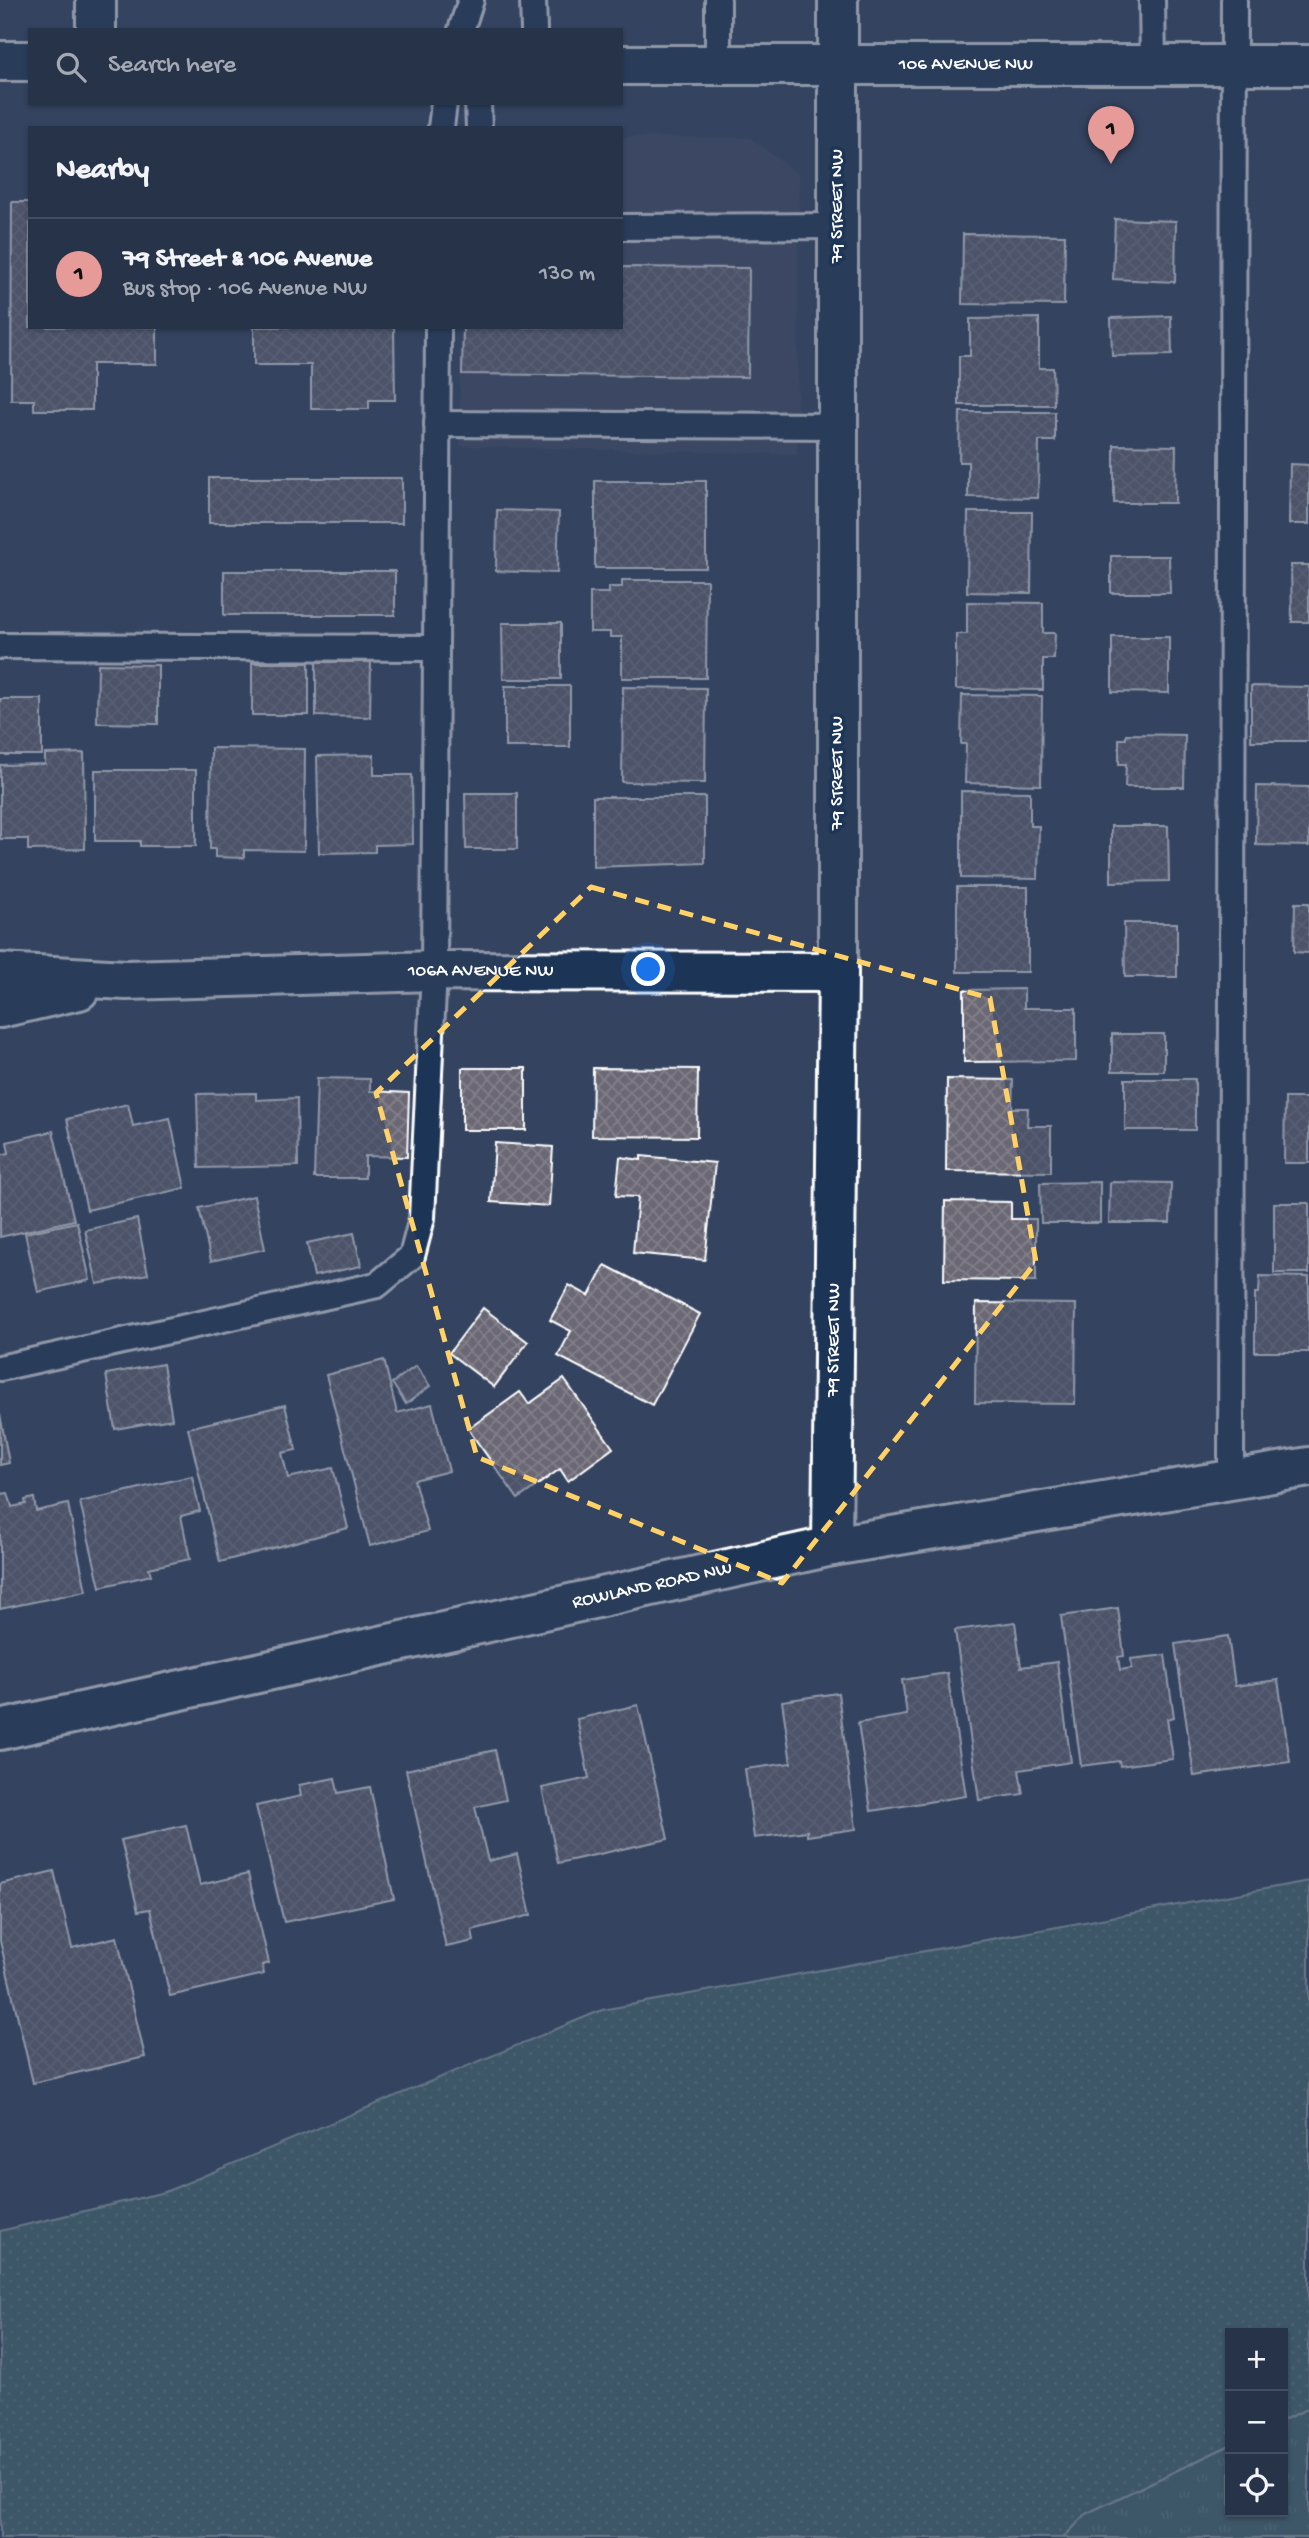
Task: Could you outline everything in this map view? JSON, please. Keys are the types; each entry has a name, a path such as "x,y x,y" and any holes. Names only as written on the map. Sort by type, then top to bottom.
{"street":[{"path":"96,0 96,28"},
{"name":"79 STREET NW","path":"832,1546 838,972 838,0"},
{"path":"0,61 28,61"},
{"name":"106 AVENUE NW","path":"623,65 1309,65"},
{"name":"106A AVENUE NW","path":"0,974 126,980 434,971 838,972"},
{"name":"106A AVENUE NW","path":"0,1008 126,980"},
{"name":"ROWLAND ROAD NW","path":"0,1730 832,1546 1309,1467"}],"lane":[{"path":"462,28 471,0"},
{"path":"533,0 534,28"},
{"path":"718,0 718,65"},
{"path":"1152,0 1153,65"},
{"path":"1231,1478 1234,0"},
{"path":"441,126 444,105"},
{"path":"478,105 479,126"},
{"path":"623,227 838,226"},
{"path":"0,1368 376,1285 412,1256 422,1218 434,971 438,329"},
{"path":"436,424 838,426"},
{"path":"0,646 434,648"}],"highlighted area":[{"path":"591,887 990,998 1036,1262 782,1583 477,1457 376,1093"}],"shaded area":[{"path":"623,137 750,138 799,175 797,454 460,446 460,329 623,329"}],"green space":[{"path":"1309,1881 1309,2408 1288,2418 1288,2328 1225,2328 1225,2447 1087,2513 1063,2538 0,2538 0,2231 165,2192 602,2010"},
{"path":"1309,2408 1309,2538 1063,2538 1087,2513 1225,2447 1225,2517 1288,2517 1288,2418"}],"building":[{"path":"12,202 28,202 28,329 157,329 157,364 92,364 92,410 34,410 34,400 11,400"},
{"path":"1115,219 1176,221 1175,282 1113,279"},
{"path":"963,234 1065,235 1064,305 962,304"},
{"path":"623,267 749,268 748,377 462,374 463,329 623,329"},
{"path":"1171,316 1172,355 1112,356 1111,318"},
{"path":"1039,318 1039,368 1053,368 1054,405 959,405 959,356 970,356 970,319"},
{"path":"254,329 394,329 395,400 369,400 369,409 311,409 311,365 254,365"},
{"path":"960,412 1055,412 1055,441 1039,441 1038,498 968,497 968,462 959,462"},
{"path":"1114,445 1176,446 1175,503 1114,503"},
{"path":"1290,464 1309,465 1309,524 1289,524"},
{"path":"209,478 402,478 402,523 209,523"},
{"path":"595,481 706,481 706,568 595,568"},
{"path":"497,510 559,512 557,573 496,571"},
{"path":"968,512 1032,512 1031,593 967,592"},
{"path":"1111,556 1169,556 1170,593 1111,593"},
{"path":"1291,565 1309,565 1309,622 1292,622"},
{"path":"224,571 395,571 395,615 224,615"},
{"path":"622,580 707,580 706,678 622,678 622,637 610,637 610,632 590,632 590,593 609,593 609,587 622,587"},
{"path":"967,602 1043,603 1043,633 1055,633 1054,659 1043,659 1043,690 956,689 956,634 967,634"},
{"path":"502,623 561,623 561,679 503,679"},
{"path":"1112,637 1169,637 1169,693 1112,692"},
{"path":"316,662 371,662 370,717 316,716"},
{"path":"252,663 309,663 309,715 252,715"},
{"path":"98,664 158,665 158,724 97,723"},
{"path":"505,686 570,686 570,747 505,747"},
{"path":"1251,686 1309,687 1309,741 1251,741"},
{"path":"623,687 706,688 705,783 622,782"},
{"path":"962,695 1042,696 1041,785 965,783 966,744 961,744"},
{"path":"0,699 42,699 42,755 0,755"},
{"path":"1126,734 1185,735 1184,787 1125,787 1126,764 1119,764 1119,739 1126,739"},
{"path":"211,748 305,749 304,851 244,850 244,858 215,857 215,849 210,849"},
{"path":"84,753 85,849 28,850 28,839 0,839 0,765 45,764 45,754"},
{"path":"374,755 374,775 412,775 413,844 375,845 375,852 319,853 317,756"},
{"path":"95,770 196,770 196,846 140,846 140,841 95,841"},
{"path":"1257,786 1309,787 1309,846 1256,845"},
{"path":"961,791 1030,792 1030,826 1039,826 1038,879 961,878"},
{"path":"465,793 517,793 517,849 466,849"},
{"path":"593,797 705,797 705,863 593,867"},
{"path":"1111,826 1168,826 1169,881 1111,882"},
{"path":"957,887 1028,887 1028,972 957,972"},
{"path":"1295,903 1309,903 1309,953 1294,952"},
{"path":"1124,923 1177,923 1177,977 1125,977"},
{"path":"1024,989 1024,1008 1076,1008 1076,1061 964,1062 964,990"},
{"path":"1112,1034 1164,1034 1164,1071 1112,1071"},
{"path":"462,1068 526,1068 526,1130 462,1130"},
{"path":"593,1068 698,1069 697,1137 592,1136"},
{"path":"317,1078 370,1079 370,1091 409,1093 407,1157 365,1156 365,1178 314,1178"},
{"path":"947,1079 1013,1080 1012,1108 1028,1108 1027,1126 1051,1126 1051,1172 946,1171"},
{"path":"1125,1079 1195,1079 1195,1130 1125,1130"},
{"path":"256,1093 256,1100 297,1098 298,1166 199,1168 197,1094"},
{"path":"1285,1098 1309,1098 1309,1163 1284,1163"},
{"path":"128,1104 133,1126 170,1118 185,1188 87,1210 67,1119"},
{"path":"53,1131 74,1220 0,1237 0,1155 9,1153 7,1142"},
{"path":"495,1143 553,1147 549,1206 491,1202"},
{"path":"641,1156 715,1163 705,1260 633,1253 638,1197 616,1196 620,1157 641,1160"},
{"path":"1100,1182 1100,1223 1041,1223 1040,1183"},
{"path":"1110,1182 1171,1183 1170,1223 1109,1223"},
{"path":"254,1196 265,1249 211,1261 199,1208"},
{"path":"945,1201 1011,1202 1011,1219 1036,1219 1036,1281 944,1280"},
{"path":"1274,1203 1309,1203 1309,1273 1274,1273"},
{"path":"137,1219 148,1274 97,1284 85,1230"},
{"path":"77,1222 90,1280 38,1292 25,1233"},
{"path":"354,1233 361,1266 314,1276 307,1243"},
{"path":"605,1265 700,1314 652,1405 558,1356 571,1331 550,1320 569,1285 589,1296"},
{"path":"1260,1276 1309,1277 1309,1352 1255,1352 1255,1293 1259,1293"},
{"path":"976,1303 1076,1304 1075,1404 975,1403"},
{"path":"483,1308 528,1342 494,1387 449,1353"},
{"path":"384,1360 397,1413 432,1404 449,1471 414,1480 428,1531 370,1546 326,1375"},
{"path":"163,1364 172,1419 115,1429 106,1374"},
{"path":"416,1366 430,1386 406,1404 392,1383"},
{"path":"564,1379 613,1448 568,1481 560,1469 518,1499 468,1429 520,1392 529,1404"},
{"path":"285,1405 296,1450 282,1453 288,1478 333,1468 348,1528 220,1562 188,1428"},
{"path":"0,1414 9,1463 0,1465"},
{"path":"192,1476 200,1511 181,1516 190,1559 149,1568 151,1575 100,1587 80,1502"},
{"path":"8,1493 12,1507 26,1504 25,1500 34,1498 36,1511 68,1504 86,1591 0,1609 0,1494"},
{"path":"1118,1608 1124,1656 1118,1657 1120,1670 1132,1668 1131,1659 1165,1655 1174,1717 1167,1719 1173,1759 1120,1766 1119,1761 1081,1766 1061,1616"},
{"path":"1015,1622 1021,1667 1057,1662 1071,1762 1019,1770 1023,1794 979,1800 955,1630"},
{"path":"1228,1636 1235,1686 1278,1680 1290,1762 1194,1776 1175,1644"},
{"path":"947,1673 966,1796 871,1811 858,1723 907,1715 902,1680"},
{"path":"838,1693 856,1829 807,1836 807,1831 754,1838 745,1769 791,1763 782,1701"},
{"path":"638,1705 668,1839 558,1863 542,1788 589,1778 577,1719"},
{"path":"495,1750 506,1800 475,1807 488,1861 517,1854 531,1915 472,1930 474,1941 446,1947 406,1770"},
{"path":"335,1778 338,1793 370,1787 394,1899 284,1922 256,1806 301,1796 299,1785"},
{"path":"186,1825 200,1885 248,1874 269,1963 262,1965 264,1974 170,1996 150,1909 138,1911 121,1840"},
{"path":"54,1871 72,1948 117,1937 145,2057 33,2083 0,1941 0,1884"}],"place":[{"name":"79 Street & 106 Avenue","path":"1111,164"}]}
